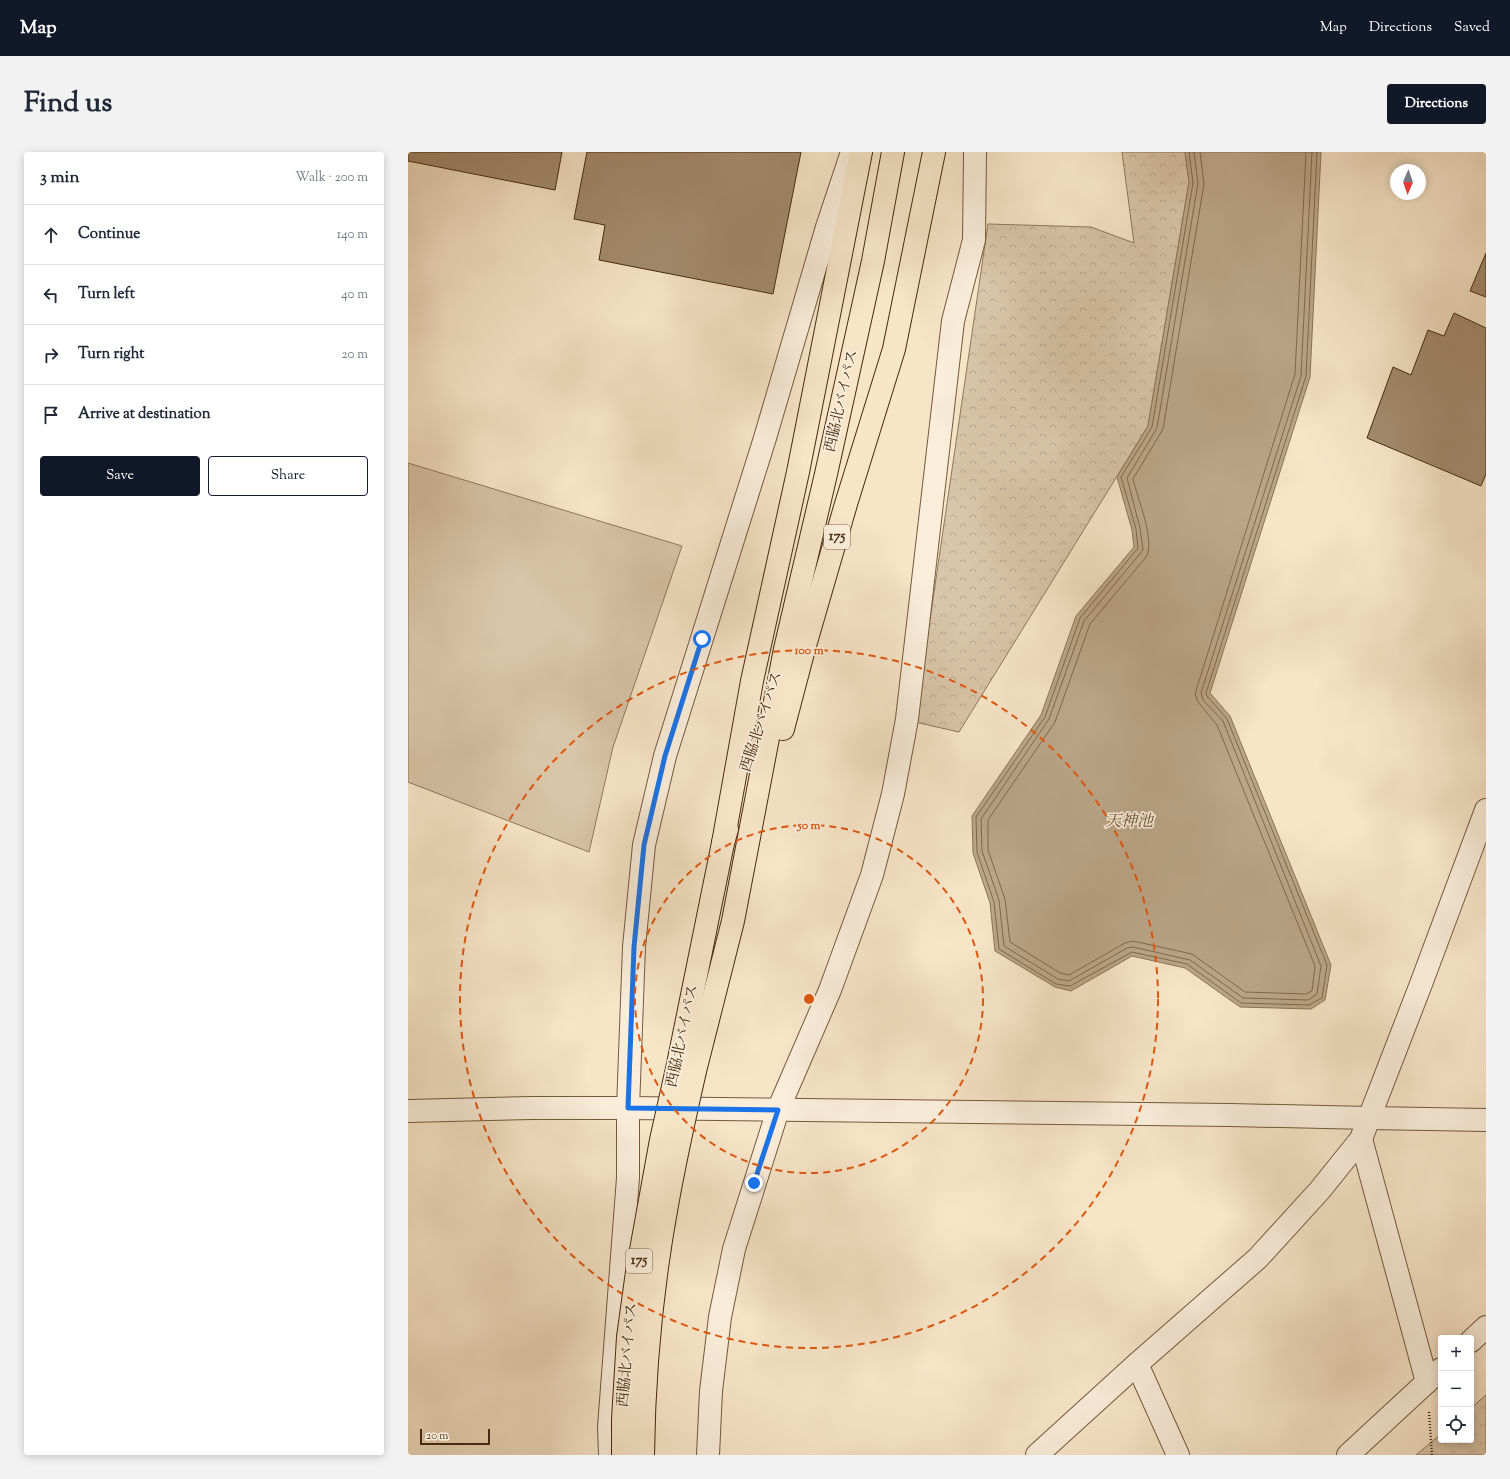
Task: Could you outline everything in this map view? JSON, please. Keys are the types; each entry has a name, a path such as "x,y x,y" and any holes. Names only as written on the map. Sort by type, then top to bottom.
{"highway":[{"name":"175","path":"723,843 752,681 798,472 861,152"},
{"name":"西脇北バイパス","path":"623,1455 623,1418 628,1337 637,1272 661,1140 686,1070 733,921 785,649 826,474 873,261 894,152"},
{"name":"175","path":"733,921 804,649 894,349 934,152"},
{"name":"西脇北バイパス","path":"643,1455 650,1328 654,1291 686,1070 723,843 785,649"}],"street":[{"path":"610,1455 610,1411 628,1178 628,1108 634,947 644,845 665,756 765,438 827,227 852,152"},
{"path":"708,1455 711,1391 720,1317 734,1249 778,1110 830,990 872,875 893,794 907,719 953,321 974,240 975,152"},
{"path":"1037,1455 1137,1364 1258,1258 1320,1190 1361,1139 1486,810"},
{"path":"408,1111 532,1108 628,1108 1230,1115 1486,1120"},
{"path":"1348,1455 1434,1376 1361,1139"},
{"path":"1474,1338 1486,1327"},
{"path":"1137,1364 1178,1455"}],"path":[{"path":"1432,1455 1434,1376"}],"green space":[{"path":"1122,152 1185,152 1189,182 1148,426 959,732 915,722 988,224 1091,227 1134,243"},
{"path":"408,463 682,546 613,747 589,852 408,782"},
{"path":"1486,1395 1486,1455 1416,1455 1438,1437 1438,1443 1474,1443 1474,1405"}],"water":[{"name":"天神池","path":"1185,152 1321,152 1310,377 1210,693 1230,716 1331,965 1325,1000 1311,1009 1240,1007 1185,968 1132,956 1071,991 1055,987 995,951 990,903 973,853 972,816 1041,715 1076,616 1134,547 1132,530 1117,477 1148,426 1189,182"}],"building":[{"path":"408,152 562,152 555,190 408,161"},
{"path":"587,152 801,152 773,294 599,260 605,225 574,219"},
{"path":"1486,253 1486,297 1470,291"},
{"path":"1454,313 1486,328 1486,474 1481,486 1367,438 1393,367 1411,375 1428,330 1444,336"}],"route":[{"path":"702,639 665,756 644,845 634,947 628,1108 778,1110 754,1183"}]}
